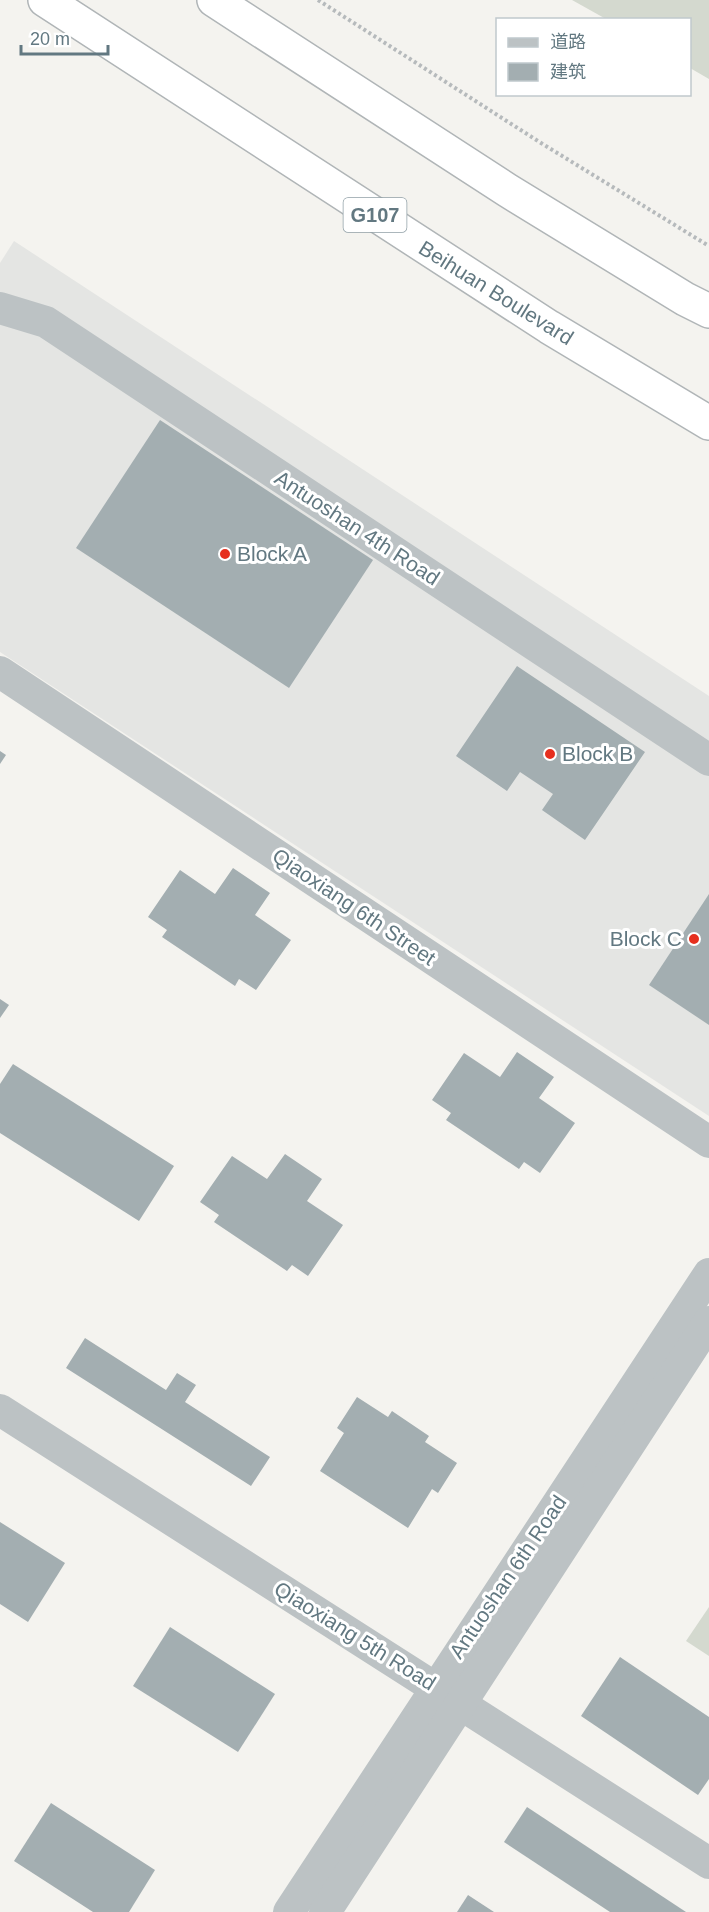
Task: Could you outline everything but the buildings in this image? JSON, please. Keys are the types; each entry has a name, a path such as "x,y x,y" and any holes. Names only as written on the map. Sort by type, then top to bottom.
{"highway":[{"name":"Beihuan Boulevard","path":"45,0 549,327 709,423"},
{"path":"214,0 507,190 685,299 709,311"}],"street":[{"name":"Antuoshan 4th Road","path":"0,308 46,322 709,760"},
{"name":"Qiaoxiang 6th Street","path":"0,672 709,1142"},
{"name":"Antuoshan 6th Road","path":"289,1912 709,1274"},
{"name":"Antuoshan 6th Road","path":"325,1912 709,1322"},
{"name":"Qiaoxiang 5th Road","path":"0,1410 709,1863"}],"path":[{"path":"318,0 541,143 709,246"}],"shaded area":[{"path":"572,0 709,0 709,79 691,69 691,18 604,18"},
{"path":"14,241 709,696 709,1116 0,652 0,263"},
{"path":"709,1607 709,1656 686,1641"}],"place":[{"name":"Block A","path":"225,554"},
{"name":"Block B","path":"550,754"},
{"name":"Block C","path":"694,939"}]}
